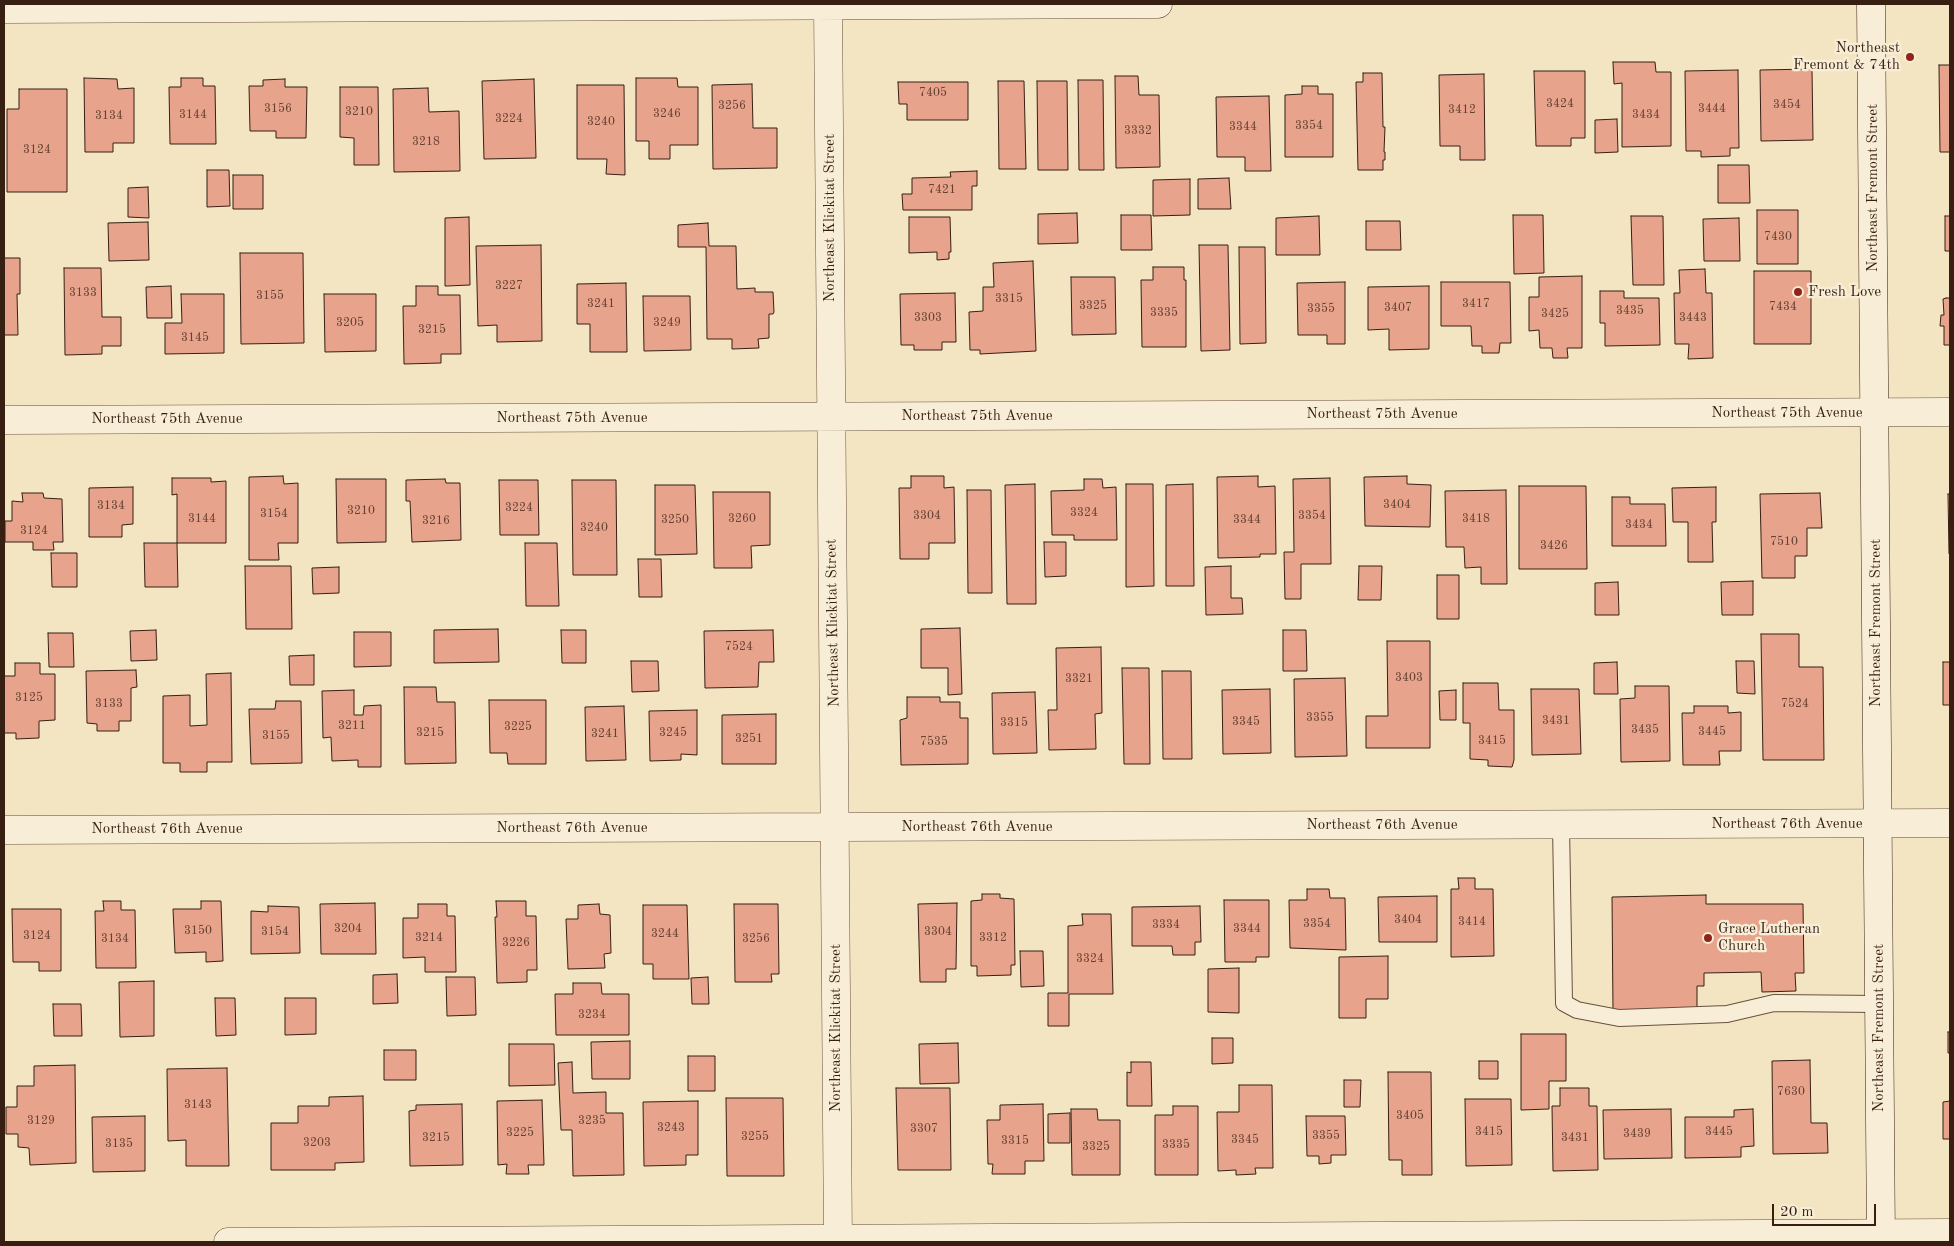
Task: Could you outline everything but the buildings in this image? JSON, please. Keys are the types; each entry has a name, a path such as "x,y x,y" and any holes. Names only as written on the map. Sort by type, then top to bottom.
{"street":[{"path":"4,9 1158,4"},
{"name":"Northeast Fremont Street","path":"1871,4 1881,1238"},
{"name":"Northeast Klickitat Street","path":"828,5 838,1241"},
{"name":"Northeast 75th Avenue","path":"4,420 1950,412"},
{"name":"Northeast 76th Avenue","path":"4,830 1950,823"},
{"path":"228,1242 1881,1238 1950,1233"}],"lane":[{"path":"1561,825 1564,1003 1577,1010 1619,1018 1727,1014 1774,1003 1879,1004"}],"place":[{"name":"Northeast Fremont & 74th","path":"1910,57"},
{"name":"Fresh Love","path":"1798,292"},
{"name":"Grace Lutheran Church","path":"1708,938"}]}
